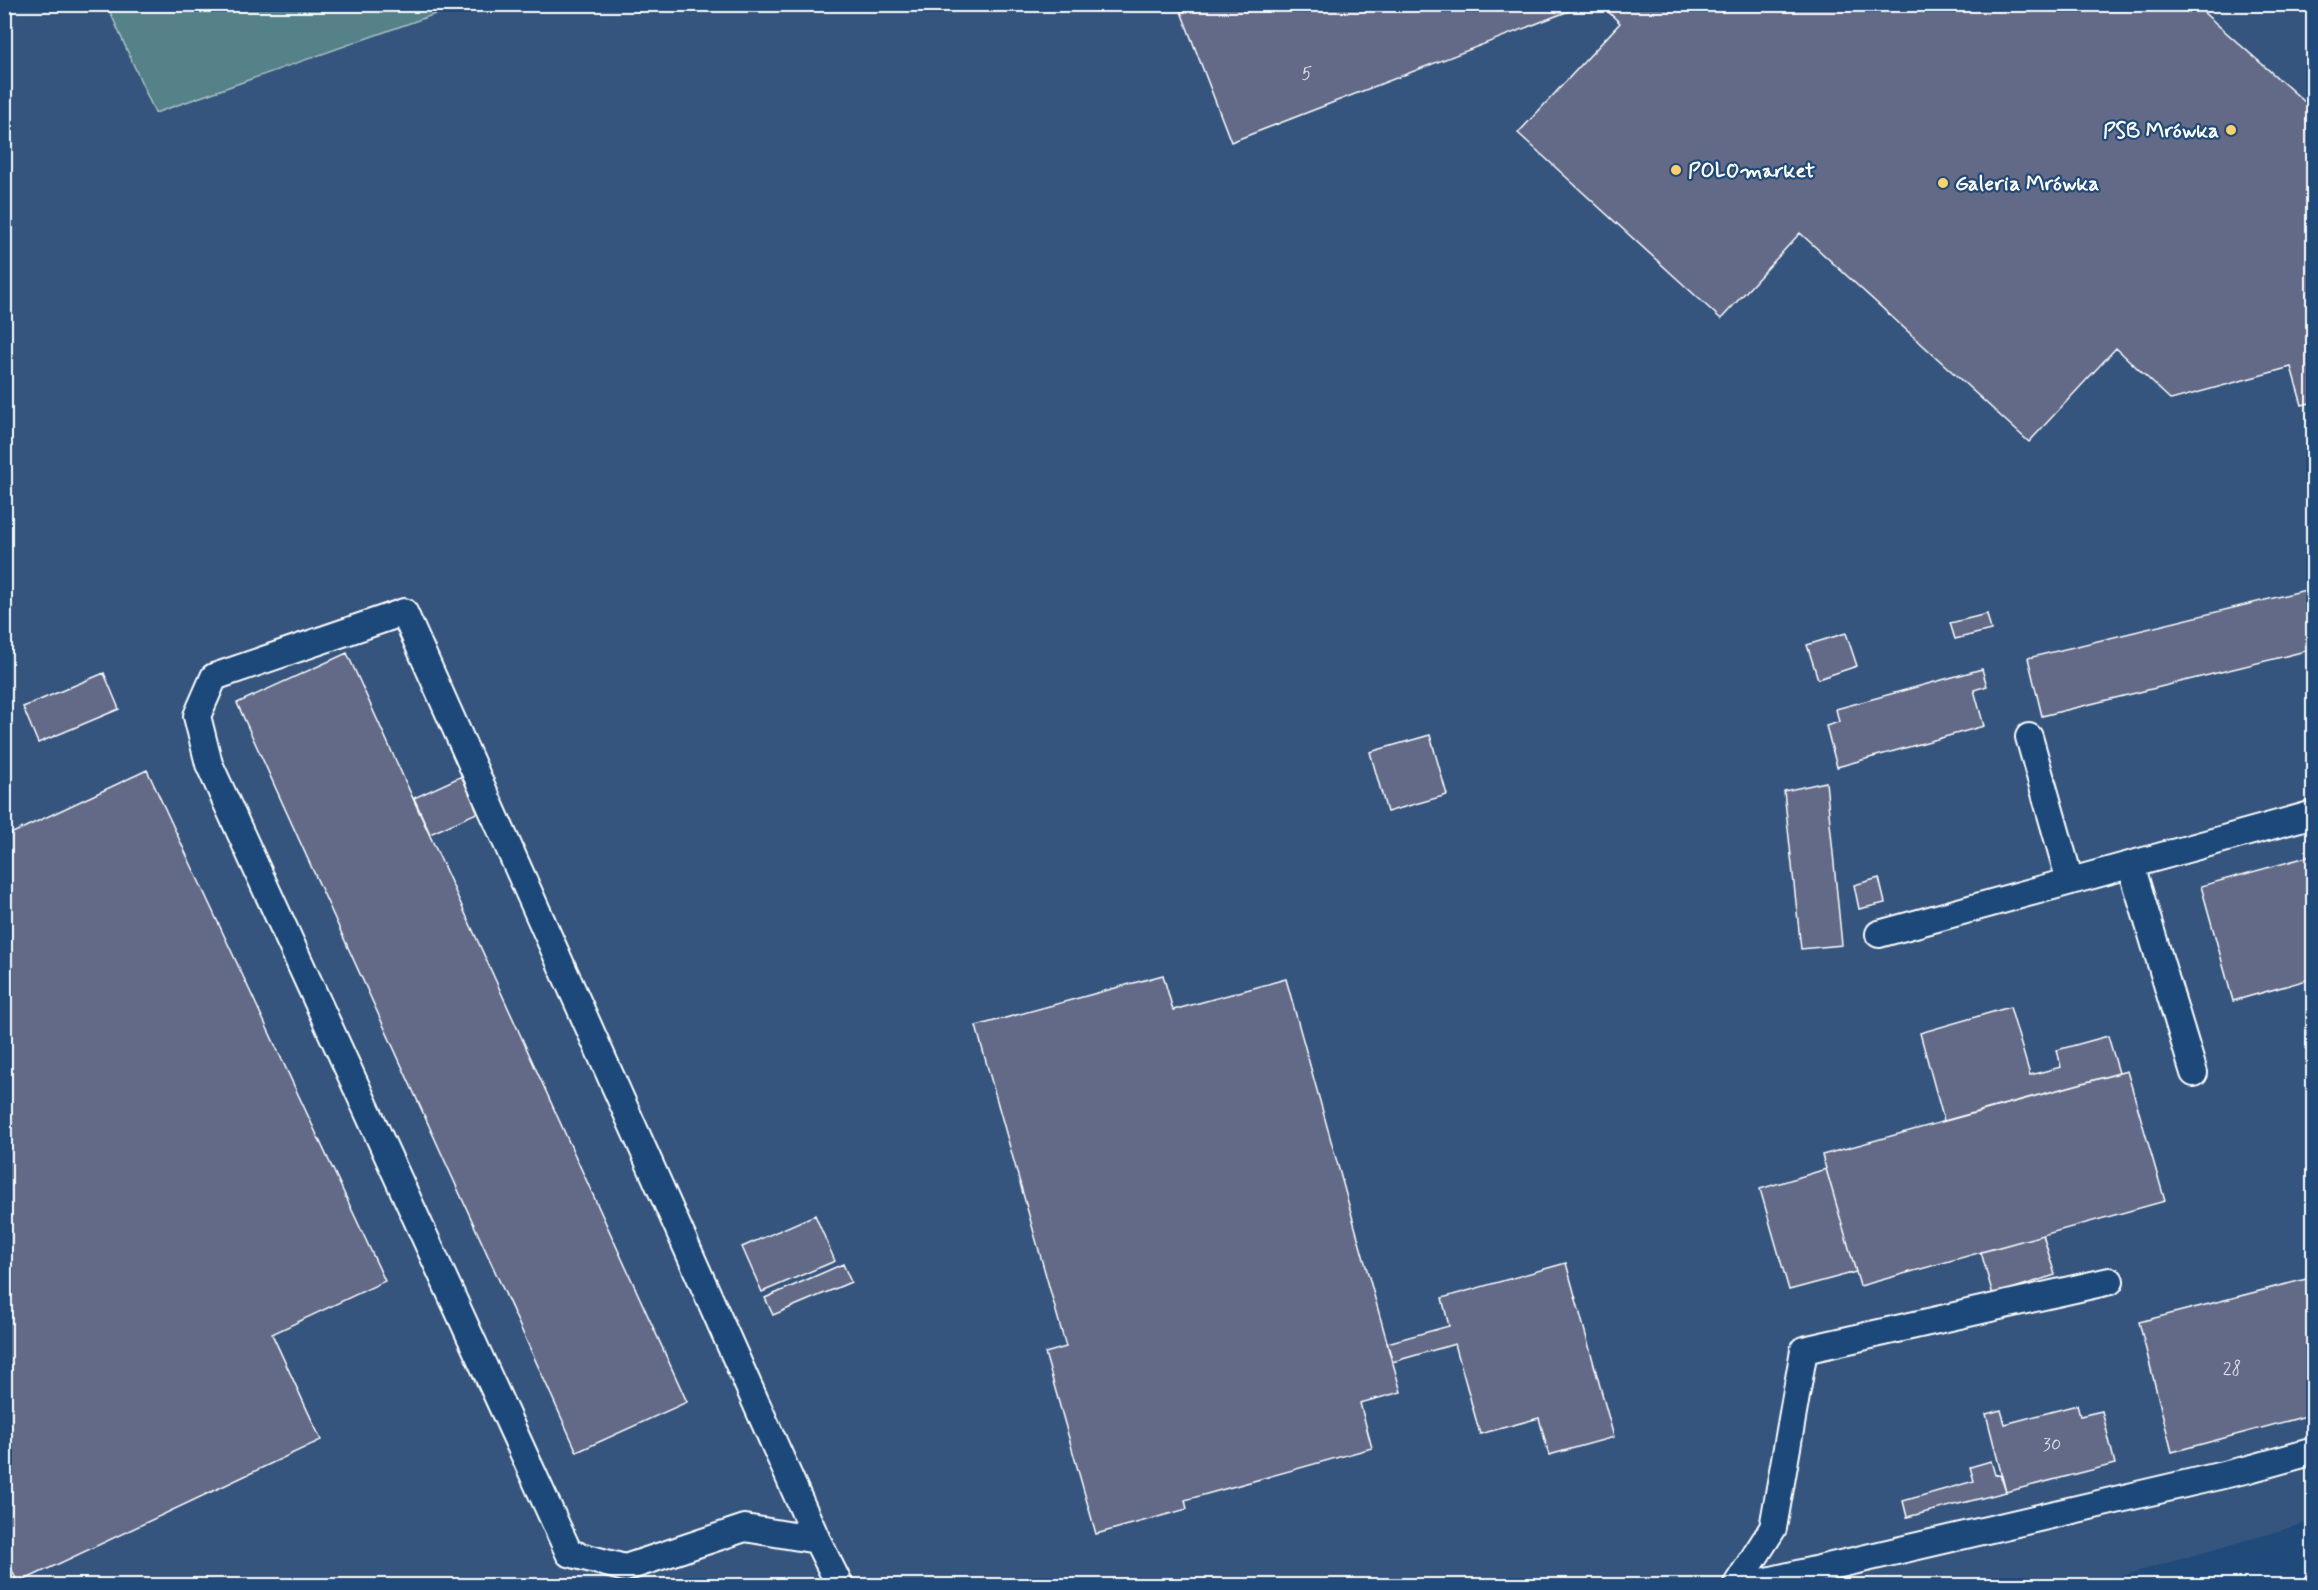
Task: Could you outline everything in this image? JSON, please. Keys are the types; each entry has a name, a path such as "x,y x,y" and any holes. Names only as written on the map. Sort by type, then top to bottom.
{"lane":[{"path":"818,1540 745,1528 625,1568 569,1553 210,764 197,716 214,676 404,612 840,1586"},
{"path":"2030,737 2070,881"},
{"path":"1879,934 2313,814"},
{"path":"2131,865 2194,1073"},
{"path":"1736,1586 1773,1528 1804,1350 2110,1281"},
{"path":"1746,1586 2250,1469 2313,1451"}],"shaded area":[{"path":"5,5 2313,5 2313,1521 2087,1586 5,1586"}],"green space":[{"path":"107,5 461,5 155,113"}],"building":[{"path":"1178,4 1587,4 1231,142"},
{"name":"Galeria Mrówka","path":"1600,4 2194,4 2314,110 2314,402 2302,405 2291,367 2171,400 2116,348 2029,442 1800,233 1721,319 1518,133 1620,23"},
{"path":"2314,588 2314,649 2042,716 2028,658"},
{"path":"1987,614 1991,630 1955,639 1950,623"},
{"path":"1846,633 1857,666 1818,679 1807,645"},
{"path":"347,653 687,1402 577,1452 237,703"},
{"path":"1982,669 1987,686 1974,690 1984,726 1837,767 1826,726 1839,722 1836,709"},
{"path":"104,673 119,709 38,743 23,707"},
{"path":"1430,735 1447,795 1387,812 1370,752"},
{"path":"147,770 385,1281 272,1334 321,1440 18,1583 4,1554 4,837"},
{"path":"462,776 479,812 430,834 414,798"},
{"path":"1826,782 1842,945 1801,949 1784,791"},
{"path":"2314,855 2314,978 2233,1001 2201,886"},
{"path":"1879,878 1885,903 1859,909 1854,885"},
{"path":"1163,975 1173,1010 1286,979 1401,1392 1360,1403 1372,1448 1185,1500 1187,1509 1096,1534 1045,1353 1066,1347 976,1026"},
{"path":"2010,1007 2030,1075 2061,1067 2057,1050 2108,1036 2119,1073 1944,1121 1920,1033"},
{"path":"2127,1071 2165,1201 1860,1286 1822,1155"},
{"path":"1826,1169 1856,1272 1789,1290 1760,1189"},
{"path":"815,1215 835,1261 762,1292 742,1247"},
{"path":"2043,1235 2055,1275 1993,1295 1981,1252"},
{"path":"1566,1263 1614,1437 1549,1455 1539,1418 1480,1434 1455,1344 1392,1362 1387,1343 1449,1326 1442,1298"},
{"path":"843,1264 851,1282 773,1315 765,1298"},
{"path":"2314,1277 2314,1414 2172,1452 2139,1322"},
{"path":"2077,1405 2080,1416 2102,1411 2115,1464 2006,1492 1986,1414 2001,1410 2005,1424"},
{"path":"1991,1461 1995,1475 2000,1474 2006,1492 1907,1517 1903,1501 1974,1481 1970,1467"}],"place":[{"name":"PSB Mrówka","path":"2231,130"},
{"name":"POLOmarket","path":"1676,170"},
{"name":"Galeria Mrówka","path":"1943,183"}]}
